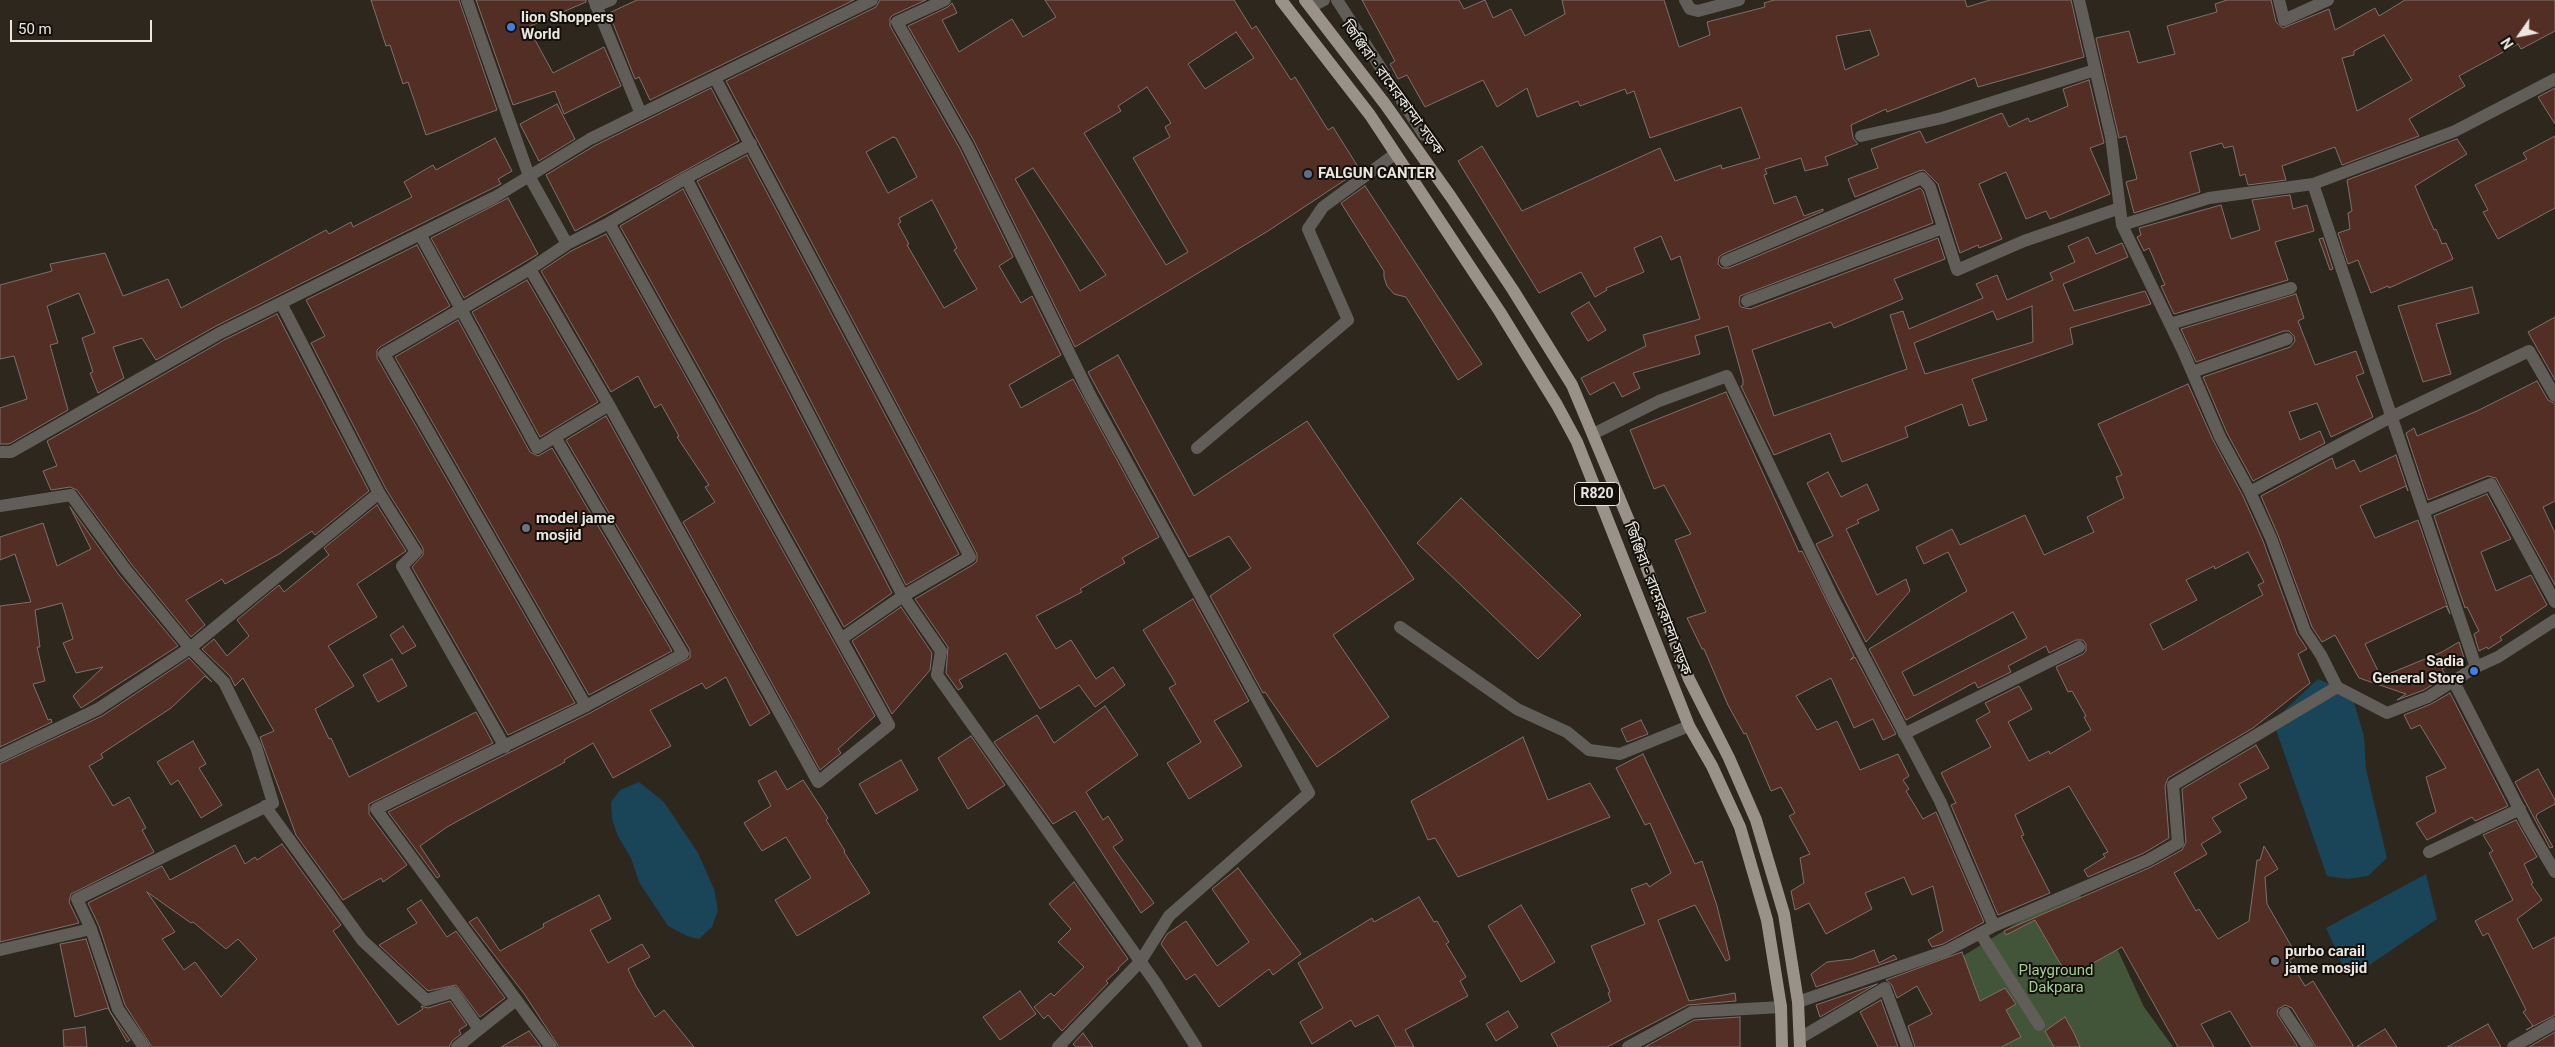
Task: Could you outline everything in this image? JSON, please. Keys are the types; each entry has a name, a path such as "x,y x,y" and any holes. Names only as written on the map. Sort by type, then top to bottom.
{"main road":[{"name":"জিঞ্জিরা - রামেরকান্দা সড়ক","path":"1281,0 1370,114 1500,312 1557,405 1576,442 1689,726 1712,766 1740,827 1767,920 1781,1006 1782,1047"},
{"name":"জিঞ্জিরা - রামেরকান্দা সড়ক","path":"1308,3 1446,189 1513,290 1572,385 1689,679 1729,758 1756,820 1784,914 1798,1002 1800,1043"},
{"path":"1597,492 1614,487"}],"street":[{"path":"466,0 529,176 568,244"},
{"path":"611,0 595,3 641,114"},
{"path":"0,452 11,452 220,333 495,197 590,139 715,78 851,5 872,0"},
{"path":"945,0 897,22 967,145 1090,395 1309,793 1169,916 1140,962 1058,1047"},
{"path":"1308,3 1324,0"},
{"path":"1337,0 1424,136"},
{"path":"1685,0 1690,9 1698,11 1739,0"},
{"path":"2079,0 2111,137 2122,225 2170,324 2220,437 2250,492 2271,538 2305,631 2321,654 2337,687 2387,713 2428,697 2555,620"},
{"path":"2279,0 2284,20 2328,0"},
{"path":"1861,136 1942,118 2094,70"},
{"path":"715,78 970,557 903,596 841,639"},
{"path":"2122,225 2209,198 2313,184 2456,131 2555,79"},
{"path":"586,706 384,354 530,269 568,244 751,144"},
{"path":"1197,448 1348,320 1308,230 1323,207 1395,154"},
{"path":"686,178 903,596 940,651 937,675 1164,995 1196,1047"},
{"path":"1726,261 1922,178 1930,188 1957,270 2024,241 2120,208"},
{"path":"2313,184 2476,667"},
{"path":"530,269 609,404 818,782 889,725 609,223"},
{"path":"1747,301 1943,228"},
{"path":"420,234 537,448 609,404"},
{"path":"2170,324 2291,288"},
{"path":"280,303 379,493 416,552 402,566 505,747"},
{"path":"2192,372 2287,339"},
{"path":"2250,492 2391,417 2529,351 2555,396"},
{"path":"1593,434 1659,401 1727,376 1833,598 1940,801 1994,926"},
{"path":"551,1047 376,809 505,747 683,654 555,437"},
{"path":"2424,511 2491,484 2555,602"},
{"path":"0,756 98,709 190,648 379,493"},
{"path":"0,506 71,495 126,570 190,648 224,682 256,747 273,803 77,899 91,929 118,1009 144,1047"},
{"path":"1400,627 1517,708 1567,732 1589,750 1620,754 1689,726"},
{"path":"1904,734 2079,647"},
{"path":"2454,682 2555,872"},
{"path":"1798,1002 1946,951 1994,926 2148,860 2178,844 2174,785 2337,687"},
{"path":"265,806 362,940 426,1000 453,992 479,1030"},
{"path":"2429,852 2520,809"},
{"path":"0,950 91,929"},
{"path":"1980,933 2039,1025"},
{"path":"1800,1043 1886,988 1907,1047"},
{"path":"457,1047 516,1000"},
{"path":"1628,1047 1692,1012 1781,1006"},
{"path":"2286,1013 2308,1047"},
{"path":"2513,1047 2555,1023"}],"green space":[{"name":"Playground Dakpara","path":"2074,888 2109,931 2144,1007 2173,1047 1989,1047 1963,956"}],"water":[{"path":"2318,679 2351,693 2364,736 2366,769 2387,858 2368,876 2347,879 2327,876 2273,721"},
{"path":"639,782 664,802 698,853 714,889 718,910 712,927 699,939 687,936 668,926 639,882 631,858 618,836 612,819 611,802 620,790"},
{"path":"2426,874 2437,919 2349,979 2326,928"}],"building":[{"path":"371,0 459,0 497,110 426,135 408,82 403,84 390,45 386,46"},
{"path":"476,0 586,0 586,2 528,27 553,73 604,47 621,86 564,114 555,91 513,105"},
{"path":"637,0 854,0 650,100 639,77 635,79 609,13"},
{"path":"880,0 926,0 893,15 890,18 890,26 960,149 1013,257 999,266 1021,303 1032,296 1061,355 1009,385 1021,408 1073,379 1159,537 1122,558 1125,563 1080,589 1082,592 1036,616 1056,649 1071,640 1096,679 1113,667 1125,685 1095,707 1079,685 1040,709 1006,653 959,680 963,687 958,690 946,673 948,647 915,599 974,564 977,561 977,554 726,81 876,7","holes":["893,137 896,138 917,177 888,193 866,152","932,200 957,248 954,250 977,289 944,308 907,245 909,244 898,224 901,222 899,218"]},
{"path":"1045,0 1234,0 1252,29 1256,26 1291,80 1295,77 1328,130 1333,127 1360,170 1268,231 1075,347 974,141 908,26 948,7 952,3 957,13 942,20 959,52 1012,19 1023,37 1056,17","holes":["1236,32 1254,58 1205,89 1188,64","1147,87 1171,123 1165,127 1170,137 1133,158 1188,252 1166,265 1084,133 1121,111 1118,106","1033,168 1106,275 1080,291 1015,179"]},
{"path":"1362,0 1459,0 1464,9 1485,0 1493,18 1511,9 1525,36 1565,14 1562,0 1664,0 1679,47 1710,35 1707,22 1765,7 1764,3 1774,0 1965,0 1967,7 1990,0 2071,0 2084,57 1978,87 1975,78 1887,112 1886,109 1851,125 1853,138 1858,144 1825,157 1828,165 1805,171 1801,158 1765,169 1767,174 1764,175 1774,204 1796,196 1804,216 1823,209 1823,211 1723,254 1719,257 1718,264 1722,268 1729,268 1920,188 1923,191 1933,223 1740,296 1739,303 1741,307 1750,309 1938,238 1945,259 1894,279 1903,299 1834,328 1831,322 1752,350 1774,416 1907,369 1890,315 1903,311 1909,329 1983,298 1976,284 1997,275 2007,300 2053,280 2050,273 2075,262 2068,246 2088,237 2096,254 2122,243 2128,257 2063,284 2074,311 2145,291 2151,304 2070,328 2073,344 1972,379 1987,420 1969,426 1962,404 1905,427 1908,437 1842,462 1830,433 1774,455 1741,386 1743,385 1743,380 1728,326 1695,336 1700,354 1633,373 1640,388 1622,397 1614,382 1590,395 1581,378 1646,346 1643,335 1700,319 1680,256 1671,260 1661,236 1634,248 1644,272 1606,288 1607,290 1595,297 1581,272 1539,293 1458,161 1482,146 1522,211 1660,148 1675,181 1721,165 1722,169 1760,158 1741,107 1650,138 1634,91 1627,94 1625,89 1580,106 1578,101 1537,117 1527,88 1497,107 1483,80 1425,107 1407,75 1398,79 1390,64 1395,61","holes":["1870,30 1879,55 1845,70 1836,36","2032,306 2033,342 1925,374 1914,343 1993,311 1997,320"]},
{"path":"2227,0 2271,0 2276,22 2283,28 2329,9 2335,30 2375,8 2379,16 2405,0 2555,0 2555,31 2521,49 2518,44 2459,76 2465,86 2409,119 2419,136 2342,165 2335,147 2282,166 2286,180 2248,185 2245,174 2240,176 2233,146 2224,148 2222,143 2190,152 2200,192 2134,213 2126,182 2137,179 2126,136 2119,138 2096,38 2129,31 2138,63 2175,54 2167,26 2217,12 2215,4","holes":["2384,35 2412,80 2357,111 2342,58 2354,55 2354,51"]},
{"path":"2089,80 2104,143 2090,148 2110,194 2050,219 2046,211 2026,219 2006,172 1979,184 2002,239 1979,248 1978,245 1960,253 1938,184 1924,170 1855,197 1848,179 1878,168 1871,149 1920,131 1926,143 2002,113 2009,127 2028,118 2030,122 2068,106 2063,89"},
{"path":"711,88 739,141 575,231 546,175 594,146"},
{"path":"2555,88 2555,124 2538,97"},
{"path":"557,104 575,139 539,161 520,124"},
{"path":"2555,136 2555,208 2498,239 2483,212 2488,210 2475,185 2527,159 2523,153"},
{"path":"495,138 512,171 498,179 501,184 216,326 156,360 142,338 113,347 124,378 98,393 90,373 93,372 82,338 95,333 79,293 47,306 58,343 50,345 68,410 9,444 0,444 0,408 27,399 14,356 0,359 0,285 52,271 50,264 105,253 123,296 168,279 181,308 326,230 329,234 351,222 353,227 412,197 404,182 433,165 436,170"},
{"path":"2457,139 2467,154 2415,186 2434,230 2436,229 2442,244 2446,243 2453,259 2389,288 2388,286 2371,293 2358,260 2348,264 2338,233 2350,229 2348,213 2352,211 2347,180"},
{"path":"747,155 959,554 906,585 697,181"},
{"path":"1365,186 1482,364 1458,380 1406,297 1394,294 1387,286 1384,271 1341,203"},
{"path":"683,189 892,593 844,627 620,226"},
{"path":"2290,195 2293,209 2307,205 2314,231 2275,242 2288,280 2174,314 2161,286 2165,285 2149,248 2144,251 2137,237 2141,235 2139,228 2221,205 2231,239 2260,230 2252,200"},
{"path":"508,198 538,254 464,298 431,238"},
{"path":"606,234 875,716 838,749 841,753 820,770 683,522 715,502 705,487 709,485 677,437 679,436 661,404 655,408 638,376 611,392 541,271 571,251"},
{"path":"2323,238 2333,269 2330,270 2319,239"},
{"path":"417,245 450,306 380,347 377,350 377,358 575,703 508,735 412,567 423,555 423,548 386,489 311,343 325,336 306,300"},
{"path":"527,280 598,402 540,437 472,312"},
{"path":"2472,287 2479,313 2436,324 2451,374 2423,382 2398,306"},
{"path":"2296,294 2304,318 2298,321 2315,365 2356,351 2364,373 2356,376 2373,417 2331,437 2317,403 2289,412 2300,440 2320,431 2325,443 2253,481 2227,433 2203,377 2290,347 2295,341 2294,336 2289,331 2284,331 2196,362 2181,329"},
{"path":"1589,302 1606,330 1588,341 1571,313"},
{"path":"277,314 369,491 315,535 312,531 279,554 225,584 222,579 186,600 205,625 191,637 132,565 77,490 70,487 51,490 43,471 57,466 47,441 224,340"},
{"path":"2555,317 2555,380 2528,332"},
{"path":"458,320 530,452 538,456 552,448 672,651 589,695 395,357"},
{"path":"1118,355 1194,496 1307,421 1414,579 1333,635 1389,717 1317,767 1265,692 1263,693 1210,596 1251,568 1229,536 1189,557 1088,372"},
{"path":"2537,381 2548,400 2555,404 2555,501 2543,507 2555,533 2555,585 2496,478 2488,476 2428,500 2406,433 2414,428 2417,436 2477,411"},
{"path":"2188,384 2213,440 2243,496 2263,541 2297,634 2307,649 2298,654 2310,683 2253,728 2168,778 2165,786 2169,838 2144,853 2088,877 2084,870 2105,857 2103,854 2108,852 2069,786 2015,815 2024,835 2021,836 2050,893 1998,915 1951,805 1956,803 1941,773 1991,747 1976,720 1990,712 1985,703 2019,686 2032,709 2008,722 2029,761 2049,751 2050,754 2091,730 2084,717 2086,716 2072,691 2068,692 2056,667 2083,654 2086,651 2086,644 2083,640 2076,640 2049,653 2046,646 2008,666 2011,672 1978,688 1975,682 1906,720 1869,649 1967,591 1948,552 1924,564 1916,547 1952,529 1960,545 2025,515 2044,555 2094,532 2087,517 2124,498 2116,477 2122,475 2098,424","holes":["2248,552 2264,582 2258,585 2263,595 2163,650 2150,624 2197,600 2186,580 2214,566 2215,569","2013,612 2027,638 1914,696 1902,672"]},
{"path":"1726,392 1799,552 1802,551 1854,656 1850,660 1855,657 1896,734 1883,740 1873,719 1854,728 1831,678 1796,696 1817,730 1837,721 1860,770 1898,754 1909,776 1903,780 1909,789 1906,791 1923,819 1936,812 1984,922 1943,944 1932,947 1928,940 1943,931 1933,886 1912,895 1904,877 1865,893 1872,909 1826,934 1809,903 1795,910 1791,891 1804,883 1800,858 1810,854 1789,816 1795,813 1781,787 1771,791 1746,733 1744,734 1728,705 1704,649 1702,649 1687,618 1706,612 1675,540 1691,534 1664,485 1654,489 1630,430"},
{"path":"606,416 770,713 750,726 726,677 706,689 702,683 650,710 671,746 613,778 593,743 564,760 565,762 447,827 420,846 440,876 437,878 388,812 590,713 690,658 690,650 566,440"},
{"path":"2396,455 2408,491 2406,486 2360,506 2375,538 2418,520 2450,614 2446,606 2365,644 2381,677 2442,652 2459,642 2464,658 2442,669 2446,676 2424,690 2397,700 2406,694 2359,678 2335,635 2322,642 2312,627 2278,535 2261,496 2332,458 2336,469 2354,460 2360,472"},
{"path":"1828,472 1841,497 1867,484 1879,510 1857,520 1859,523 1846,529 1877,595 1906,579 1910,591 1866,642 1816,544 1833,536 1807,483"},
{"path":"2487,494 2511,539 2481,552 2496,591 2531,575 2547,605 2500,637 2502,640 2488,649 2487,647 2479,651 2474,634 2479,631 2467,607 2465,608 2434,516"},
{"path":"1461,498 1581,615 1538,659 1417,543"},
{"path":"377,505 406,551 357,584 377,617 328,646 354,686 315,709 329,739 331,738 349,777 476,712 493,743 369,804 369,814 407,865 383,882 381,878 343,900 296,835 260,737 274,731 243,678 235,686 230,676 202,649 214,639 227,656 249,636 237,620 279,585 284,592 329,555 324,548"},
{"path":"70,507 119,575 178,646 81,708 73,696 103,667 76,673 63,643 73,639 62,603 35,610 40,647 37,647 45,681 33,684 48,720 51,719 52,722 0,747 0,606 31,602 15,554 0,560 0,537 43,523 57,566 91,549"},
{"path":"1193,599 1249,701 1214,721 1242,766 1189,799 1167,763 1201,742 1169,688 1176,684 1143,630"},
{"path":"901,607 932,653 930,670 892,714 852,641"},
{"path":"403,626 416,646 402,654 390,635"},
{"path":"189,658 212,682 205,676 171,708 101,754 103,758 89,766 113,806 129,797 146,828 142,830 154,852 71,894 69,902 79,923 0,942 0,764 102,716"},
{"path":"392,659 407,686 378,702 363,675"},
{"path":"2450,693 2508,806 2475,821 2472,817 2427,840 2416,823 2436,812 2426,777 2446,768 2420,725 2411,729 2404,715 2431,704"},
{"path":"1105,706 1138,755 1086,792 1103,820 1108,816 1123,840 1113,847 1154,903 1141,913 1075,811 1053,824 994,742 1037,715 1054,743"},
{"path":"1641,720 1648,734 1627,742 1621,729"},
{"path":"971,736 1005,785 968,809 938,758"},
{"path":"1523,737 1548,800 1590,783 1610,817 1458,877 1435,838 1428,840 1411,801"},
{"path":"193,741 206,764 199,768 222,805 201,818 178,780 171,785 157,762"},
{"path":"2256,745 2269,768 2239,784 2247,798 2212,818 2221,832 2201,844 2207,854 2174,873 2196,911 2199,909 2218,939 2249,921 2257,860 2260,860 2264,846 2278,869 2265,877 2267,904 2297,956 2289,960 2305,986 2313,981 2354,1047 2316,1047 2292,1008 2285,1005 2278,1009 2277,1014 2298,1047 2252,1047 2230,1011 2201,1024 2214,1047 2178,1047 2122,947 2068,977 2035,920 2006,935 2004,931 2151,867 2182,850 2186,842 2182,789"},
{"path":"1643,754 1695,864 1702,861 1717,906 1730,959 1726,961 1695,905 1658,920 1689,1001 1735,993 1736,1001 1688,1005 1607,1047 1558,1047 1551,1034 1611,1001 1608,993 1610,992 1591,946 1645,924 1631,889 1647,883 1649,887 1671,873 1650,823 1645,825 1616,768"},
{"path":"901,760 918,790 876,814 859,784"},
{"path":"2538,769 2555,800 2555,804 2537,814 2536,817 2553,847 2550,848 2515,782"},
{"path":"776,771 787,790 803,780 828,818 826,820 870,893 797,936 775,900 811,878 786,837 762,851 744,823 771,806 758,781"},
{"path":"2516,820 2537,857 2524,864 2533,883 2531,884 2542,900 2517,919 2533,949 2555,937 2555,1015 2526,1030 2533,1026 2523,1012 2526,1010 2488,933 2483,936 2475,921 2513,900 2489,853 2493,851 2483,835"},
{"path":"282,844 341,925 333,931 398,1025 423,1009 421,1006 428,1008 450,1001 467,1025 459,1030 461,1034 452,1041 449,1047 152,1047 125,1005 99,926 88,903 162,866 170,880 235,845 245,864 255,857 257,860","holes":["147,892 191,923 193,922 226,949 238,939 257,959 221,997 195,962 184,970 162,939 175,932"]},
{"path":"1238,868 1301,954 1273,975 1269,969 1219,1007 1195,974 1186,980 1161,944 1167,934 1186,921 1217,966 1249,942 1212,889"},
{"path":"1074,882 1128,959 1062,1031 1048,1015 1044,1019 1034,1007 1051,993 1054,996 1084,967 1058,942 1071,929 1049,904"},
{"path":"599,895 611,919 590,930 608,963 642,944 650,957 628,969 636,986 655,1017 664,1010 694,1047 559,1047 525,995 469,922 477,917 500,951 544,927 543,924"},
{"path":"1419,897 1434,922 1437,921 1449,942 1446,944 1466,977 1460,981 1468,996 1405,1030 1414,1047 1396,1047 1378,1015 1355,1027 1351,1020 1312,1044 1300,1022 1323,1008 1298,963 1372,918 1374,922"},
{"path":"421,900 447,937 456,931 505,998 480,1017 456,985 428,991 379,945 417,923 407,909"},
{"path":"1521,905 1555,962 1521,982 1488,926"},
{"path":"86,939 110,1011 108,1008 75,1017 60,944"},
{"path":"1874,950 1879,963 1894,955 1897,959 1816,987 1811,974 1827,962 1852,959"},
{"path":"1962,952 1980,1001 2005,988 2016,1004 2006,1010 2021,1037 2001,1047 1915,1047 1908,1026 1932,1014 1917,986 1897,998 1892,985 1886,980"},
{"path":"1877,984 1820,1017 1816,1005"},
{"path":"1020,991 1036,1014 1000,1040 983,1017"},
{"path":"1881,1000 1898,1047 1878,1047 1860,1012"},
{"path":"1508,1011 1518,1027 1496,1041 1486,1024"},
{"path":"111,1014 130,1040 127,1042"},
{"path":"1740,1017 1740,1047 1645,1047 1694,1020"},
{"path":"2065,1017 2080,1047 2054,1047 2045,1031"},
{"path":"2488,1024 2501,1047 2447,1047"},
{"path":"85,1027 87,1047 64,1047 63,1030"},
{"path":"2385,1029 2397,1047 2356,1047"},
{"path":"529,1031 541,1047 501,1047"},
{"path":"2555,1032 2555,1047 2529,1047"},
{"path":"1083,1033 1093,1047 1076,1047 1073,1044"}],"place":[{"name":"lion Shoppers World","path":"511,27"},
{"name":"FALGUN CANTER","path":"1308,174"},
{"name":"model jame mosjid","path":"526,528"},
{"name":"Sadia General Store","path":"2474,671"},
{"name":"purbo carail jame mosjid","path":"2275,961"}]}
